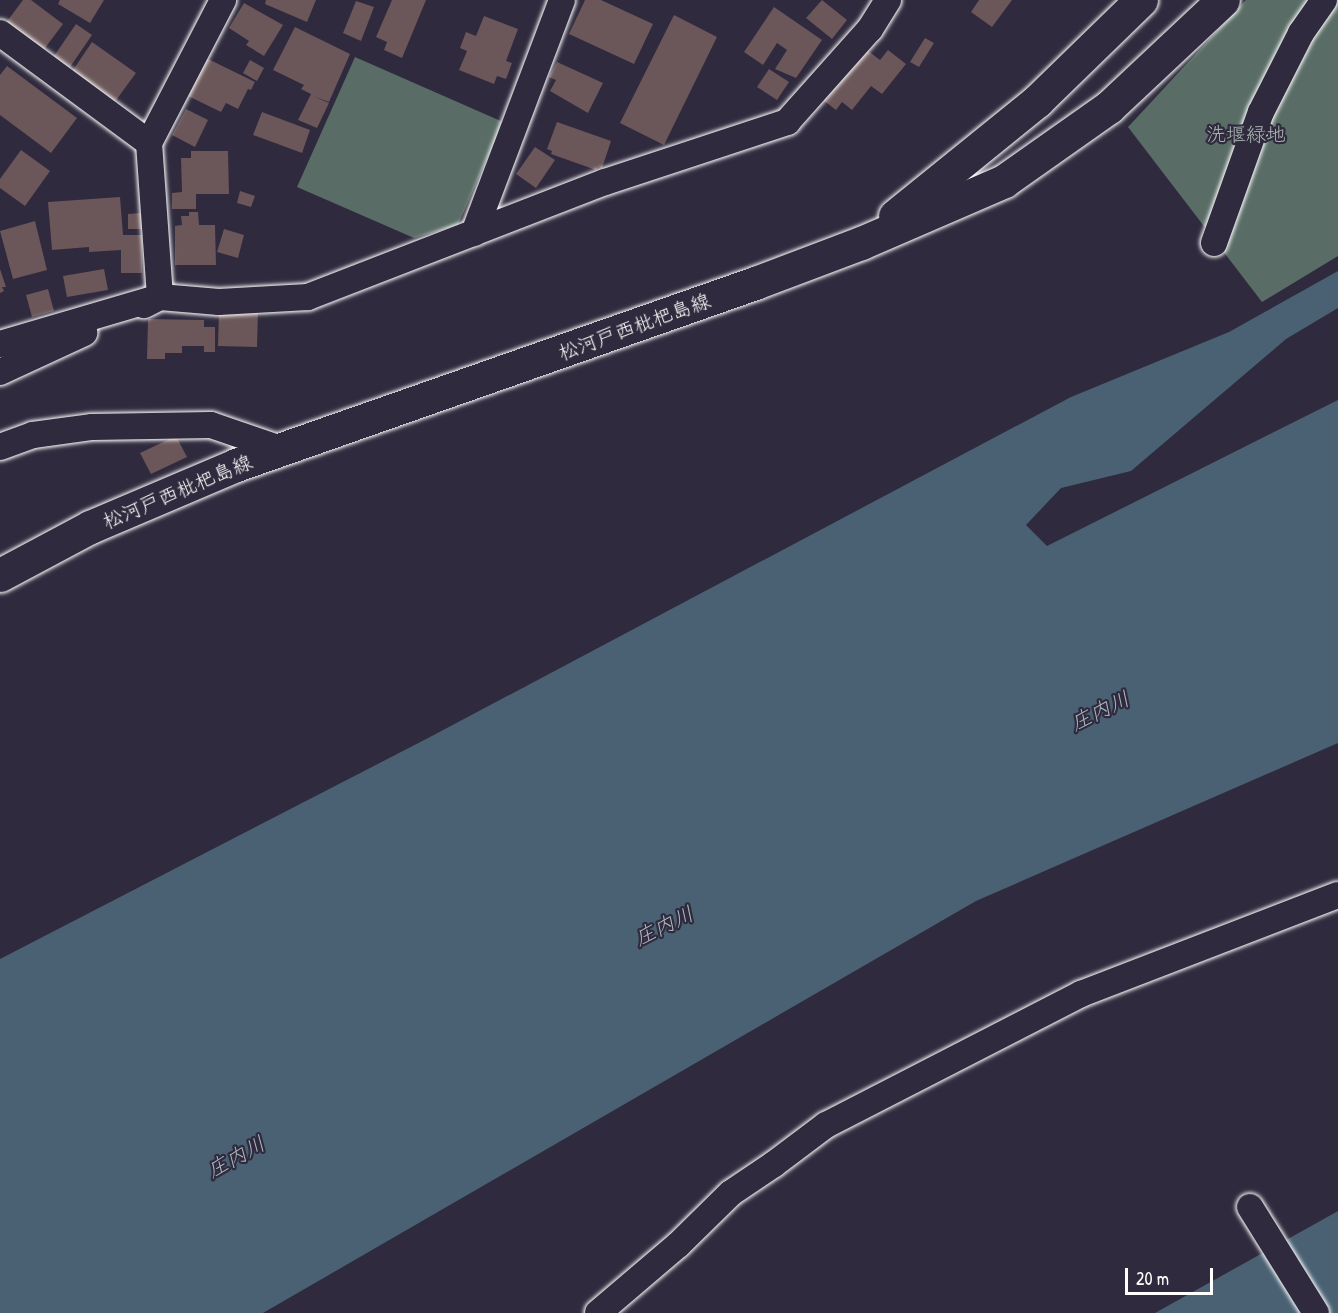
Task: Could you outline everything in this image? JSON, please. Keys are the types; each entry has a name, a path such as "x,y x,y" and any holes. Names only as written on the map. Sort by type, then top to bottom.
{"main road":[{"path":"861,243 1037,101 1141,0"},
{"name":"松河戸西枇杷島線","path":"0,575 90,527 236,465 489,378 861,243 1004,180 1109,107 1224,0"}],"street":[{"path":"160,297 149,143 223,0"},
{"path":"474,233 562,0"},
{"path":"0,344 160,297 219,302 308,297 604,182 787,122 870,29 888,0"},
{"path":"1214,243 1261,112 1301,33 1324,0"},
{"path":"0,33 149,143"},
{"path":"0,372 160,297"},
{"path":"0,447 33,435 92,426 210,425 281,449"},
{"path":"598,1313 678,1245 731,1192 774,1164 826,1125 1082,994 1338,895"},
{"path":"1250,1207 1316,1313"}],"green space":[{"name":"洗堰緑地","path":"1246,0 1338,0 1338,256 1262,302 1128,127"},
{"path":"355,57 503,122 458,225 414,238 297,187"}],"water":[{"name":"庄内川","path":"1338,271 1338,308 1286,339 1131,471 1061,488 1026,525 1047,546 1338,400 1338,743 976,901 263,1313 0,1313 0,959 430,737 1071,397 1229,332"},
{"path":"1338,1211 1338,1313 1155,1313"}],"building":[{"path":"23,0 31,0 63,24 42,52 5,24"},
{"path":"60,0 104,0 90,23 58,4"},
{"path":"266,0 316,0 307,22 265,4"},
{"path":"392,0 426,0 402,58 384,50 387,42 376,37"},
{"path":"585,0 601,0 653,24 634,64 569,34"},
{"path":"822,0 847,20 832,39 806,18"},
{"path":"979,0 1012,0 992,27 971,12"},
{"path":"356,1 374,7 361,41 343,33"},
{"path":"244,3 283,25 264,56 246,45 249,41 229,28"},
{"path":"774,7 822,40 796,78 775,69 787,50 777,43 763,65 744,52"},
{"path":"674,15 717,37 664,145 620,123"},
{"path":"484,16 518,29 506,61 512,63 506,79 497,76 494,84 459,70 467,51 460,48 466,32 476,36"},
{"path":"76,24 92,35 68,70 52,59"},
{"path":"295,27 350,54 329,102 313,96 329,103 317,128 298,120 311,94 301,89 304,85 273,70"},
{"path":"925,38 934,43 919,67 910,62"},
{"path":"92,42 136,73 114,103 71,73"},
{"path":"863,47 880,60 888,50 906,64 882,94 871,86 852,110 842,102 836,110 823,100"},
{"path":"202,56 255,82 251,90 248,89 238,109 226,103 221,112 184,94"},
{"path":"250,60 264,68 257,81 243,73"},
{"path":"557,62 603,83 588,113 550,91 556,80 549,77"},
{"path":"7,66 77,118 51,153 0,115 0,75"},
{"path":"769,69 789,82 777,100 757,87"},
{"path":"186,109 208,120 195,147 172,135"},
{"path":"262,112 310,130 302,153 253,135"},
{"path":"557,122 611,141 602,168 598,167 596,170 551,154 552,151 547,149"},
{"path":"535,147 555,160 536,188 516,174"},
{"path":"21,150 50,171 25,206 0,188 0,179"},
{"path":"191,151 228,151 229,194 196,194 196,209 172,209 172,193 182,192 181,158 191,158"},
{"path":"240,191 255,196 251,207 237,203"},
{"path":"120,197 123,235 142,235 142,273 121,273 121,250 89,252 89,247 52,250 48,202"},
{"path":"189,212 198,212 199,225 215,225 216,265 175,265 175,226 182,225 181,216 189,216"},
{"path":"141,213 142,229 128,229 128,214"},
{"path":"35,221 47,270 13,279 0,231"},
{"path":"224,229 244,235 238,258 217,252"},
{"path":"0,269 6,287 2,287 4,291 0,293"},
{"path":"104,269 108,290 67,297 63,276"},
{"path":"48,289 54,311 32,317 26,295"},
{"path":"219,310 258,311 257,347 218,346"},
{"path":"148,319 204,320 204,327 215,327 215,352 204,352 204,346 182,346 182,353 165,353 165,359 147,359"},
{"path":"176,436 187,457 151,474 140,453"}]}
